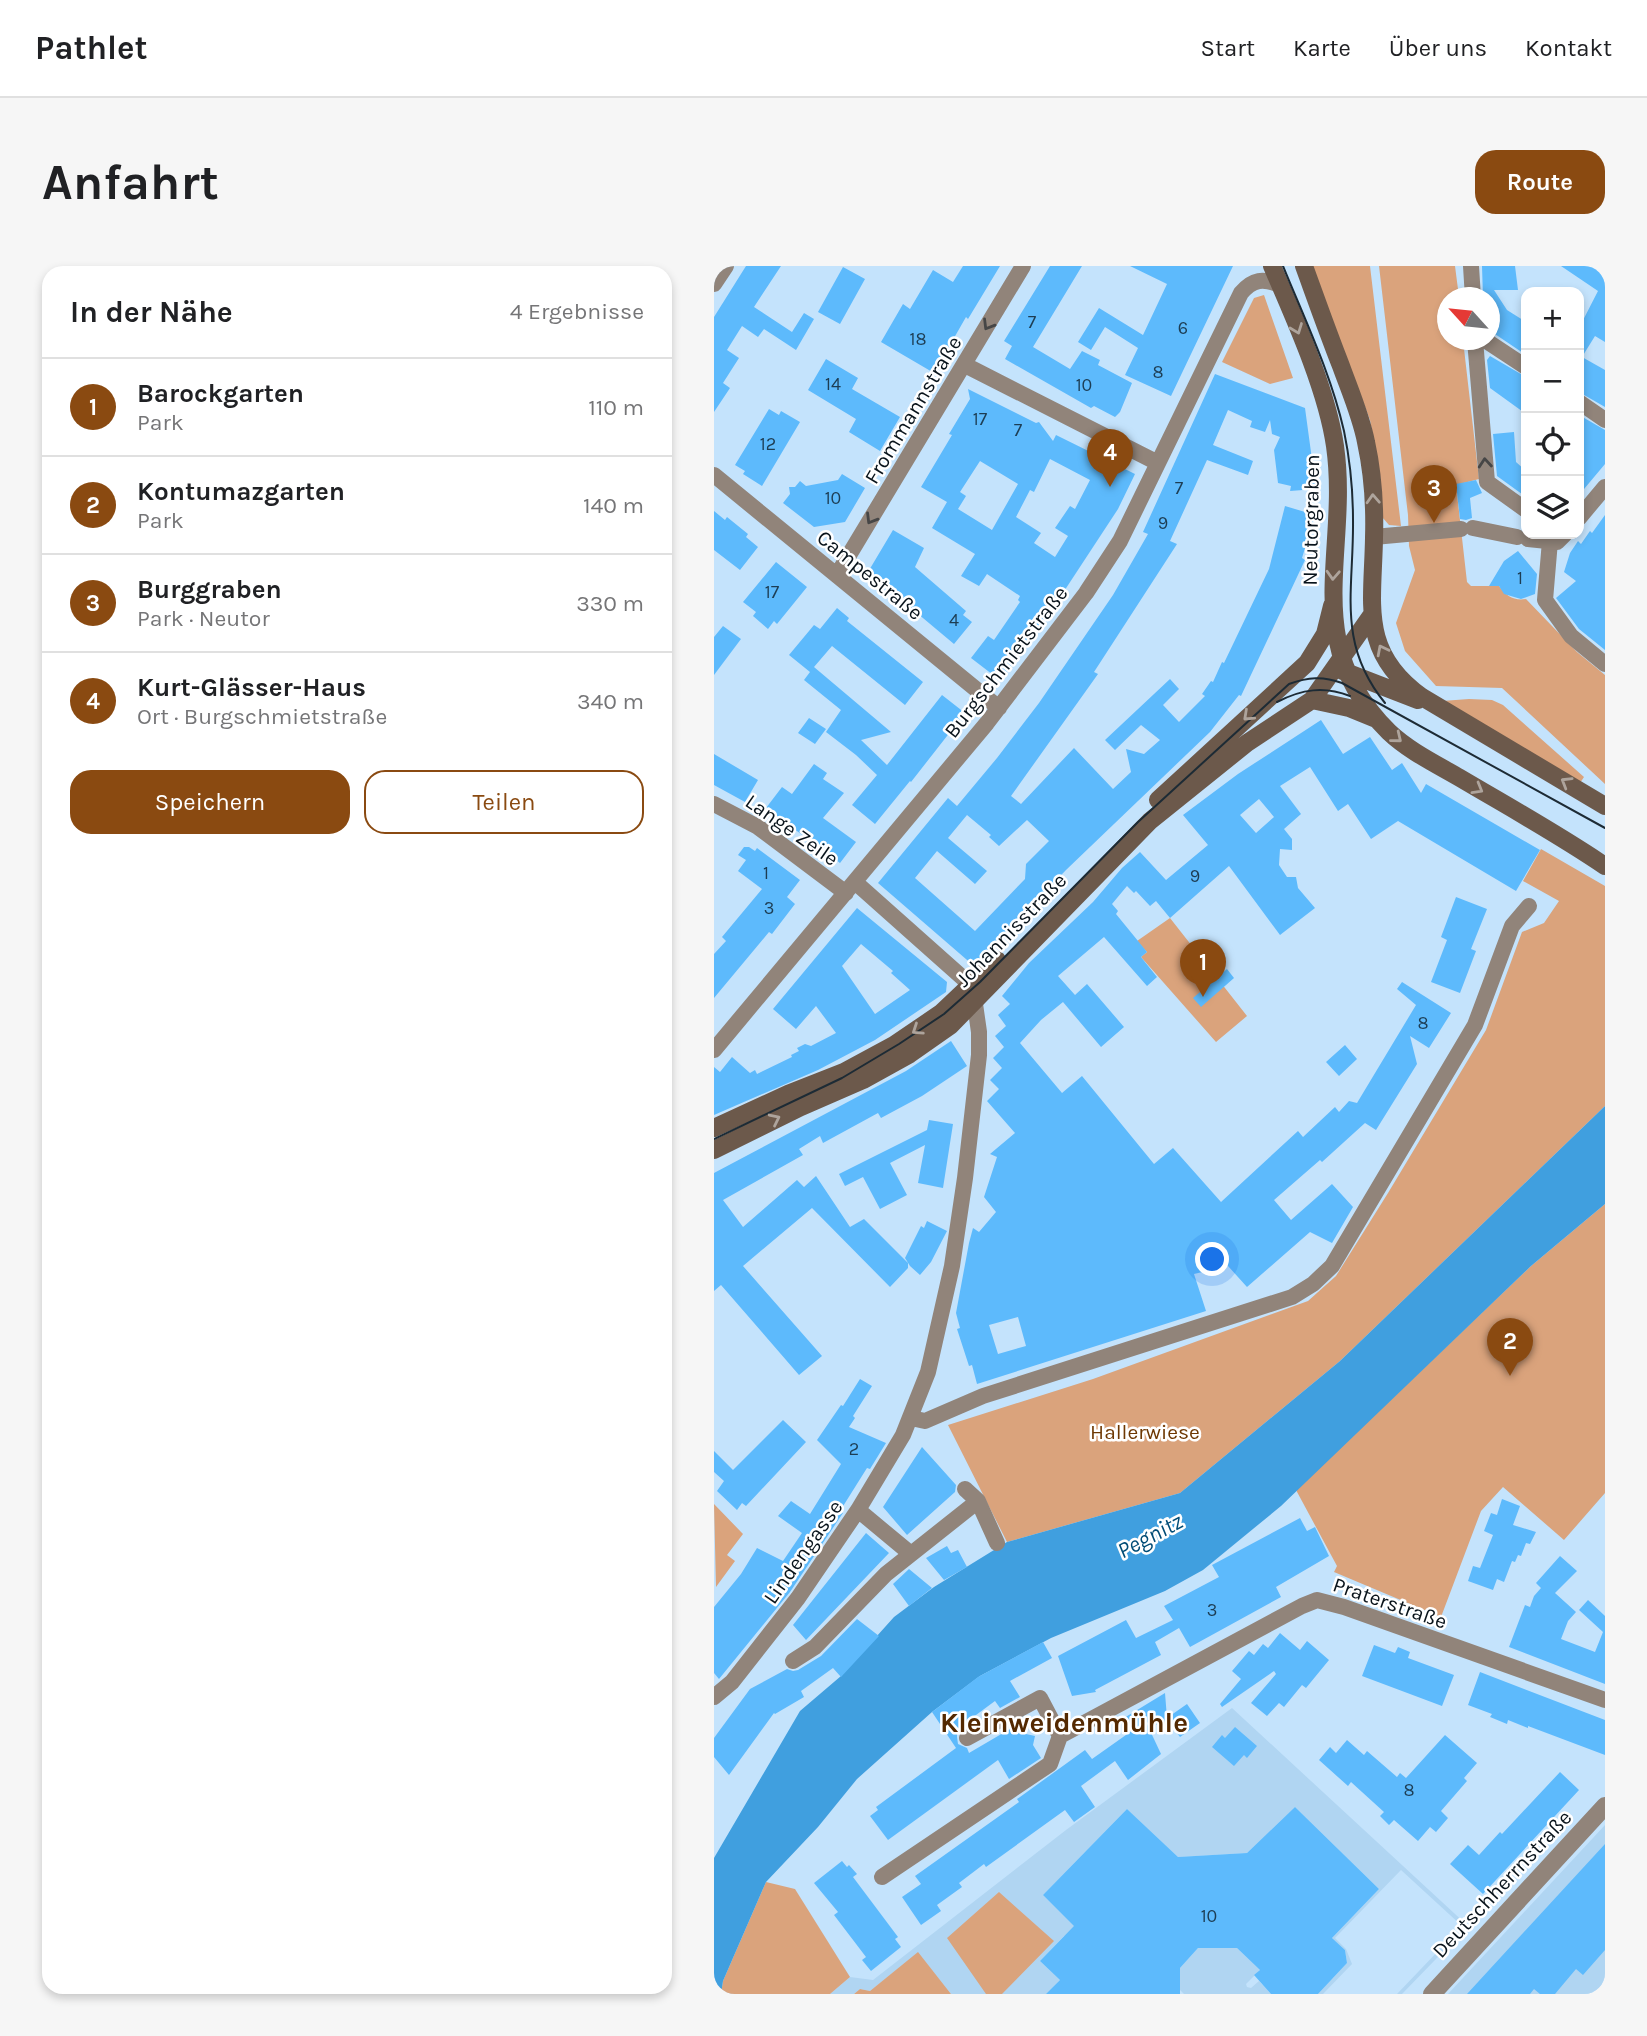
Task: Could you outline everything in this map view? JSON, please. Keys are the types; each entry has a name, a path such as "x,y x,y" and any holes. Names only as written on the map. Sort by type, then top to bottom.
{"main road":[{"name":"Neutorgraben","path":"1272,266 1325,404 1335,445 1338,489 1332,606 1342,667 1377,720 1407,746 1605,866"},
{"path":"1304,266 1364,433 1371,468 1374,537 1371,616 1378,642 1393,668 1411,688 1605,806"},
{"name":"Johannisstraße","path":"714,1150 894,1063 940,1034 972,994 1143,814 1313,656 1325,635 1332,606"},
{"path":"1342,667 1371,616"},
{"path":"1299,671 1342,667 1441,708"},
{"name":"Johannisstraße","path":"714,1128 844,1072 894,1045 972,994 1150,821 1256,736 1312,700 1342,667"},
{"path":"1312,700 1349,708 1377,720"}],"street":[{"path":"714,284 726,266"},
{"name":"Frommannstraße","path":"837,575 1023,266"},
{"path":"1471,266 1472,287"},
{"name":"Burgschmietstraße","path":"714,1050 999,708 1107,563 1227,319 1247,287 1258,280 1280,285"},
{"path":"1476,350 1487,482 1521,506"},
{"path":"1500,350 1521,364"},
{"path":"965,365 1158,463"},
{"path":"1584,405 1605,420"},
{"name":"Campestraße","path":"714,475 999,708"},
{"path":"1584,512 1605,487"},
{"path":"1374,537 1467,529 1521,538"},
{"path":"1547,539 1545,600 1571,636 1605,664"},
{"name":"Lange Zeile","path":"714,804 758,827 850,887 958,973 972,994"},
{"path":"911,1419 925,1421 983,1396 1292,1297 1313,1284 1332,1266 1475,1025 1512,926 1529,905"},
{"name":"Lindengasse","path":"714,1698 732,1682 798,1598 858,1510 911,1419 928,1372 952,1266 965,1178 979,1055 979,1032 972,994"},
{"path":"965,1489 978,1501 997,1543"},
{"path":"793,1661 814,1647 886,1574 978,1501"},
{"path":"858,1510 911,1554"},
{"name":"Praterstraße","path":"1060,1736 1170,1675 1302,1606 1317,1601 1329,1601 1344,1606 1605,1700"},
{"path":"882,1877 1050,1764 1060,1736 1040,1698 967,1738"},
{"name":"Deutschherrnstraße","path":"1432,1994 1605,1806"}],"shaded area":[{"path":"1232,1708 1468,1926 1402,1994 1397,1994 1462,1926 1401,1870 1335,1938 1346,1949 1352,1964 1323,1994 1318,1994 1347,1963 1345,1950 1332,1938 1379,1889 1295,1807 1247,1853 1178,1857 1127,1809 1043,1895 1093,1944 1085,1954 1064,1936 1040,1961 1060,1980 1047,1994 951,1994 918,1953 870,1991 860,1989 854,1994 830,1994 850,1977 873,1980 1066,1830"},
{"path":"1605,1825 1605,1994 1448,1994"},
{"path":"1198,1948 1237,1948 1260,1970 1246,1984 1247,1987 1251,1988 1259,1981 1271,1994 1184,1994 1180,1990 1180,1968"}],"green space":[{"path":"1312,266 1370,266 1401,526 1389,525 1382,517 1380,474 1370,420"},
{"path":"1379,266 1455,266 1458,287 1437,287 1437,350 1464,350 1479,479 1456,485 1467,582 1471,586 1499,586 1511,597 1526,599 1577,652 1605,675 1605,784 1502,688 1436,686 1405,651 1396,623 1415,570 1409,546 1408,515"},
{"path":"1264,295 1293,378 1270,384 1222,362 1254,298"},
{"path":"1492,700 1503,705 1584,777 1580,783 1442,701"},
{"name":"Hallerwiese","path":"1541,849 1605,886 1605,1106 1340,1361 1180,1493 1007,1542 948,1425 1093,1379 1308,1301 1336,1276 1486,1030 1522,932 1544,923 1559,901 1523,881"},
{"path":"1170,918 1247,1016 1216,1042 1141,957 1147,952 1137,941"},
{"path":"1605,1204 1605,1493 1564,1540 1503,1487 1481,1511 1441,1617 1334,1572 1337,1566 1296,1490 1531,1266"},
{"path":"714,1504 743,1534 727,1555 735,1561 716,1587"},
{"path":"766,1882 795,1889 850,1977 830,1994 721,1994 723,1981"},
{"path":"999,1892 1054,1941 1002,1994 986,1994 947,1938"},
{"path":"918,1952 951,1994 854,1994 860,1989 870,1991"}],"water":[{"name":"Pegnitz","path":"1605,1106 1605,1204 1531,1266 1281,1506 1203,1570 1165,1591 1051,1638 980,1676 932,1712 857,1779 818,1827 766,1882 723,1981 721,1994 714,1994 714,1858 800,1711 841,1676 894,1617 934,1587 1007,1542 1180,1493 1340,1361"}],"building":[{"path":"746,266 781,266 754,307 792,332 804,313 814,319 796,350 764,329 758,337 742,326 727,350 739,358 723,383 730,388 714,412 714,317"},
{"path":"963,266 1000,266 968,319 966,317 934,373 881,342 903,304 910,309 933,270 953,282"},
{"path":"1050,266 1082,266 1033,347 1070,369 1082,351 1100,360 1098,365 1132,383 1120,412 1115,417 1094,406 1091,408 1005,359 1012,346 1004,341"},
{"path":"1130,266 1233,266 1171,396 1125,375 1138,348 1105,327 1091,350 1078,342 1099,308 1143,335 1167,284"},
{"path":"1482,266 1515,266 1518,290 1483,287"},
{"path":"1561,266 1605,266 1605,342 1595,336 1584,354 1584,318 1598,291"},
{"path":"843,267 865,279 840,324 818,312"},
{"path":"1500,299 1507,310 1521,319 1521,352 1500,337"},
{"path":"1490,356 1521,374 1521,410 1490,388 1487,360"},
{"path":"1584,358 1605,370 1605,407 1584,395"},
{"path":"826,359 858,378 852,389 900,417 880,451 849,432 856,419 808,390"},
{"path":"1215,374 1305,408 1316,489 1290,491 1291,486 1278,483 1274,450 1280,437 1272,434 1270,420 1265,432 1250,427 1252,421 1228,410 1213,445 1253,461 1248,475 1207,460 1170,541 1177,544 1094,672 1098,674 1011,796 1021,804 1074,748 1113,789 1131,772 1126,749 1144,754 1160,740 1141,725 1115,750 1105,740 1170,679 1179,689 1163,705 1179,722 1205,696 1202,694 1211,681 1213,682 1222,662 1224,663 1269,569 1285,506 1315,515 1302,558 1305,560 1241,696 1239,695 1210,732 1066,870 974,966 878,883 948,798 957,806 1039,703 1113,595 1148,534 1143,532","holes":["967,815 991,835 989,837 999,846 1027,820 1049,841 1026,864 1025,879 975,931 915,878 937,851 975,884 987,871 948,838"]},
{"path":"968,389 1036,423 1039,422 1053,441 1056,435 1135,474 1118,509 1001,681 971,658 988,636 994,640 1020,602 1020,596 987,574 979,586 961,576 975,554 932,528 947,502 921,487 970,399","holes":["1050,459 1090,480 1075,509 1070,506 1055,528 1068,536 1055,557 1034,543 1041,533 1016,517 1030,490 1034,492","980,461 1018,484 992,530 958,509 966,496 960,492"]},
{"path":"769,409 779,415 781,411 800,422 762,486 743,474 745,471 735,465"},
{"path":"1584,418 1605,430 1605,464 1584,489"},
{"path":"1514,432 1516,462 1521,466 1521,493 1497,476 1493,434"},
{"path":"842,474 865,488 845,522 814,527 783,503 790,494 789,487 795,487 800,481 806,486 838,480"},
{"path":"1476,480 1482,493 1470,498 1472,518 1460,519 1456,484"},
{"path":"714,511 725,520 727,517 748,534 746,537 758,547 740,570 714,550"},
{"path":"1605,515 1605,650 1579,629 1556,598 1576,581 1564,572 1570,553 1578,541 1581,544 1590,531 1592,533"},
{"path":"893,530 924,548 915,567 966,611 963,615 972,622 954,644 868,572"},
{"path":"1518,551 1537,574 1535,594 1521,599 1504,594 1499,586 1489,586 1504,561"},
{"path":"776,562 807,587 777,624 774,621 768,629 753,616 756,612 743,602"},
{"path":"837,608 849,618 847,621 923,682 905,705 832,646 814,667 891,732 861,740 887,765 942,695 965,713 875,824 852,805 877,775 826,732 841,710 804,680 810,672 789,655 814,625 820,629"},
{"path":"723,626 741,639 714,675 714,637"},
{"path":"809,718 826,729 815,744 798,733"},
{"path":"1321,720 1343,754 1370,737 1392,770 1402,763 1421,793 1426,784 1540,850 1516,891 1398,821 1371,839 1348,804 1338,811 1310,767 1280,786 1301,814 1284,829 1292,839 1292,850 1280,849 1279,865 1287,877 1296,877 1298,888 1315,908 1280,935 1229,866 1170,918 1156,901 1150,906 1136,891 1134,893 1127,886 1112,904 1118,911 1116,914 1147,952 1141,957 1157,977 1147,986 1104,937 1058,976 1075,995 1087,984 1124,1027 1101,1047 1063,1002 1041,1020 1020,1043 1062,1093 1082,1076 1154,1164 1173,1148 1221,1202 1298,1131 1303,1137 1335,1107 1339,1112 1349,1101 1357,1103 1416,1005 1397,989 1402,982 1451,1013 1429,1048 1410,1036 1417,1064 1376,1130 1365,1123 1274,1200 1291,1220 1332,1184 1353,1207 1332,1243 1310,1232 1247,1287 1228,1266 1194,1274 1206,1311 977,1384 957,1329 960,1328 956,1313 973,1228 979,1232 996,1212 984,1197 997,1157 990,1154 1015,1133 987,1101 999,1089 990,1080 1002,1068 993,1058 1004,1047 995,1036 1006,1026 998,1015 1010,1004 1002,996 1029,963 1093,902 1122,868 1140,852 1166,880 1208,845 1183,815 1238,774","holes":["1259,799 1274,817 1256,833 1240,815","1018,1317 1026,1346 998,1354 989,1325"]},
{"path":"714,754 758,780 745,802 714,785"},
{"path":"814,764 827,773 823,779 844,793 823,818 856,842 840,863 766,808 782,787 792,794"},
{"path":"744,847 755,851 757,848 800,880 787,897 795,904 772,934 769,932 714,998 714,954 726,941 722,937 762,889 738,871 746,860 738,855"},
{"path":"1456,897 1487,909 1471,949 1476,951 1460,993 1431,982 1447,940 1441,937"},
{"path":"857,908 947,982 946,992 875,1040 818,1070 714,1115 714,1067 720,1072 732,1057 750,1073 755,1070 757,1074 792,1057 791,1055 799,1051 797,1048 805,1044 811,1046 836,1033 816,1006 796,1029 773,1009","holes":["861,944 893,971 891,973 910,990 875,1014 842,966"]},
{"path":"1227,969 1234,978 1201,1007 1193,998"},
{"path":"951,1041 967,1066 922,1096 881,1118 878,1113 823,1143 820,1136 799,1149 803,1155 723,1200 743,1227 797,1180 804,1187 816,1176 850,1227 864,1219 908,1263 908,1268 890,1287 812,1208 743,1266 822,1356 799,1375 721,1285 714,1291 714,1173 906,1071"},
{"path":"1345,1045 1357,1059 1339,1076 1326,1062"},
{"path":"929,1120 953,1124 943,1188 918,1183 925,1145 890,1163 907,1195 880,1209 863,1177 845,1186 839,1174 927,1130"},
{"path":"927,1221 947,1231 931,1262 920,1275 905,1258 921,1226 924,1228"},
{"path":"860,1379 872,1386 849,1427 886,1443 870,1469 867,1468 840,1511 843,1513 790,1592 719,1679 714,1673 714,1607 741,1574 757,1548 783,1561 802,1533 778,1516 791,1501 810,1514 841,1464 817,1440"},
{"path":"783,1420 806,1442 746,1506 742,1503 737,1510 717,1491 724,1481 714,1472 714,1451 733,1470"},
{"path":"922,1447 956,1485 955,1492 907,1535 883,1507"},
{"path":"1502,1499 1520,1506 1513,1525 1536,1532 1530,1544 1526,1543 1521,1556 1518,1555 1515,1562 1512,1561 1504,1582 1497,1579 1493,1590 1468,1581 1473,1566 1480,1568 1493,1535 1484,1531 1491,1513 1497,1515"},
{"path":"1300,1518 1307,1531 1315,1527 1329,1556 1276,1587 1281,1597 1190,1647 1179,1628 1155,1642 1161,1655 1095,1690 1096,1692 1072,1696 1058,1656 1126,1620 1136,1638 1173,1620 1164,1606 1219,1577 1212,1565"},
{"path":"866,1533 889,1553 806,1640 793,1625"},
{"path":"947,1546 951,1553 958,1550 967,1567 944,1580 926,1558"},
{"path":"1560,1556 1577,1571 1555,1593 1576,1612 1568,1621 1561,1639 1595,1652 1603,1632 1579,1610 1588,1600 1605,1616 1605,1684 1509,1647 1525,1605 1530,1607 1541,1588 1536,1583"},
{"path":"909,1569 932,1588 909,1606 893,1584"},
{"path":"857,1619 879,1636 841,1677 833,1668 801,1691 804,1697 774,1713 729,1775 714,1757 714,1738 750,1689 787,1669 798,1670 821,1656"},
{"path":"1280,1633 1300,1650 1307,1641 1329,1660 1306,1688 1302,1685 1284,1707 1279,1703 1267,1716 1251,1703 1276,1674 1274,1671 1222,1707 1220,1704 1241,1679 1232,1671 1249,1651 1254,1655 1263,1644 1268,1648"},
{"path":"1043,1642 1052,1658 1010,1681 1020,1697 1000,1708 995,1701 957,1729 958,1744 967,1748 969,1753 1020,1723 1026,1734 1035,1736 1033,1745 1041,1758 1009,1779 998,1760 888,1840 870,1816 878,1810 876,1807 956,1748 932,1712 978,1677"},
{"path":"1374,1645 1395,1653 1398,1647 1410,1652 1408,1658 1454,1675 1442,1706 1362,1676"},
{"path":"1480,1672 1605,1720 1605,1755 1528,1726 1508,1720 1507,1724 1490,1717 1492,1714 1468,1705"},
{"path":"1165,1693 1167,1718 1187,1704 1200,1723 1180,1737 1174,1729 1146,1722 1161,1754 1128,1780 1115,1761 1081,1786 1095,1807 1074,1822 1065,1810 986,1867 984,1864 959,1883 962,1887 937,1905 941,1911 921,1925 902,1897 921,1884 915,1876 1019,1802 1017,1799 1085,1750 1092,1759 1133,1730 1124,1718"},
{"path":"1235,1727 1257,1746 1247,1758 1244,1755 1234,1766 1212,1747 1222,1735 1225,1738"},
{"path":"1445,1735 1477,1763 1464,1778 1467,1781 1441,1811 1448,1818 1436,1832 1430,1827 1418,1841 1394,1820 1389,1825 1380,1816 1384,1812 1351,1782 1348,1786 1319,1760 1330,1747 1336,1753 1347,1740 1364,1755 1367,1751 1397,1777 1400,1773 1406,1778"},
{"path":"1560,1772 1579,1790 1483,1894 1450,1864 1468,1845 1479,1855"},
{"path":"1295,1807 1379,1889 1332,1938 1345,1950 1347,1963 1318,1994 1271,1994 1254,1975 1260,1970 1237,1948 1198,1948 1180,1968 1180,1994 1046,1994 1060,1980 1040,1961 1074,1926 1043,1895 1127,1809 1178,1857 1247,1853"},
{"path":"1605,1844 1605,1950 1583,1975 1576,1969 1555,1994 1540,1994 1534,1989 1530,1994 1467,1994"},
{"path":"842,1861 857,1874 853,1877 898,1937 895,1939 901,1947 871,1971 862,1960 866,1957 834,1915 838,1912 814,1883"}],"tram line":[{"path":"1283,266 1325,368 1344,431 1352,498 1351,615 1354,637 1359,659 1385,703"},
{"path":"714,1139 842,1078 944,1014 980,982 1138,822 1289,684 1316,678 1342,683 1605,828"},
{"path":"1277,702 1313,690 1350,696"}],"place":[{"name":"Kurt-Glässer-Haus","path":"1110,487"},
{"name":"Burggraben","path":"1434,523"},
{"name":"Barockgarten","path":"1203,997"},
{"name":"Kontumazgarten","path":"1510,1376"}],"district":[{"name":"Kleinweidenmühle","path":"1064,1722"}]}
